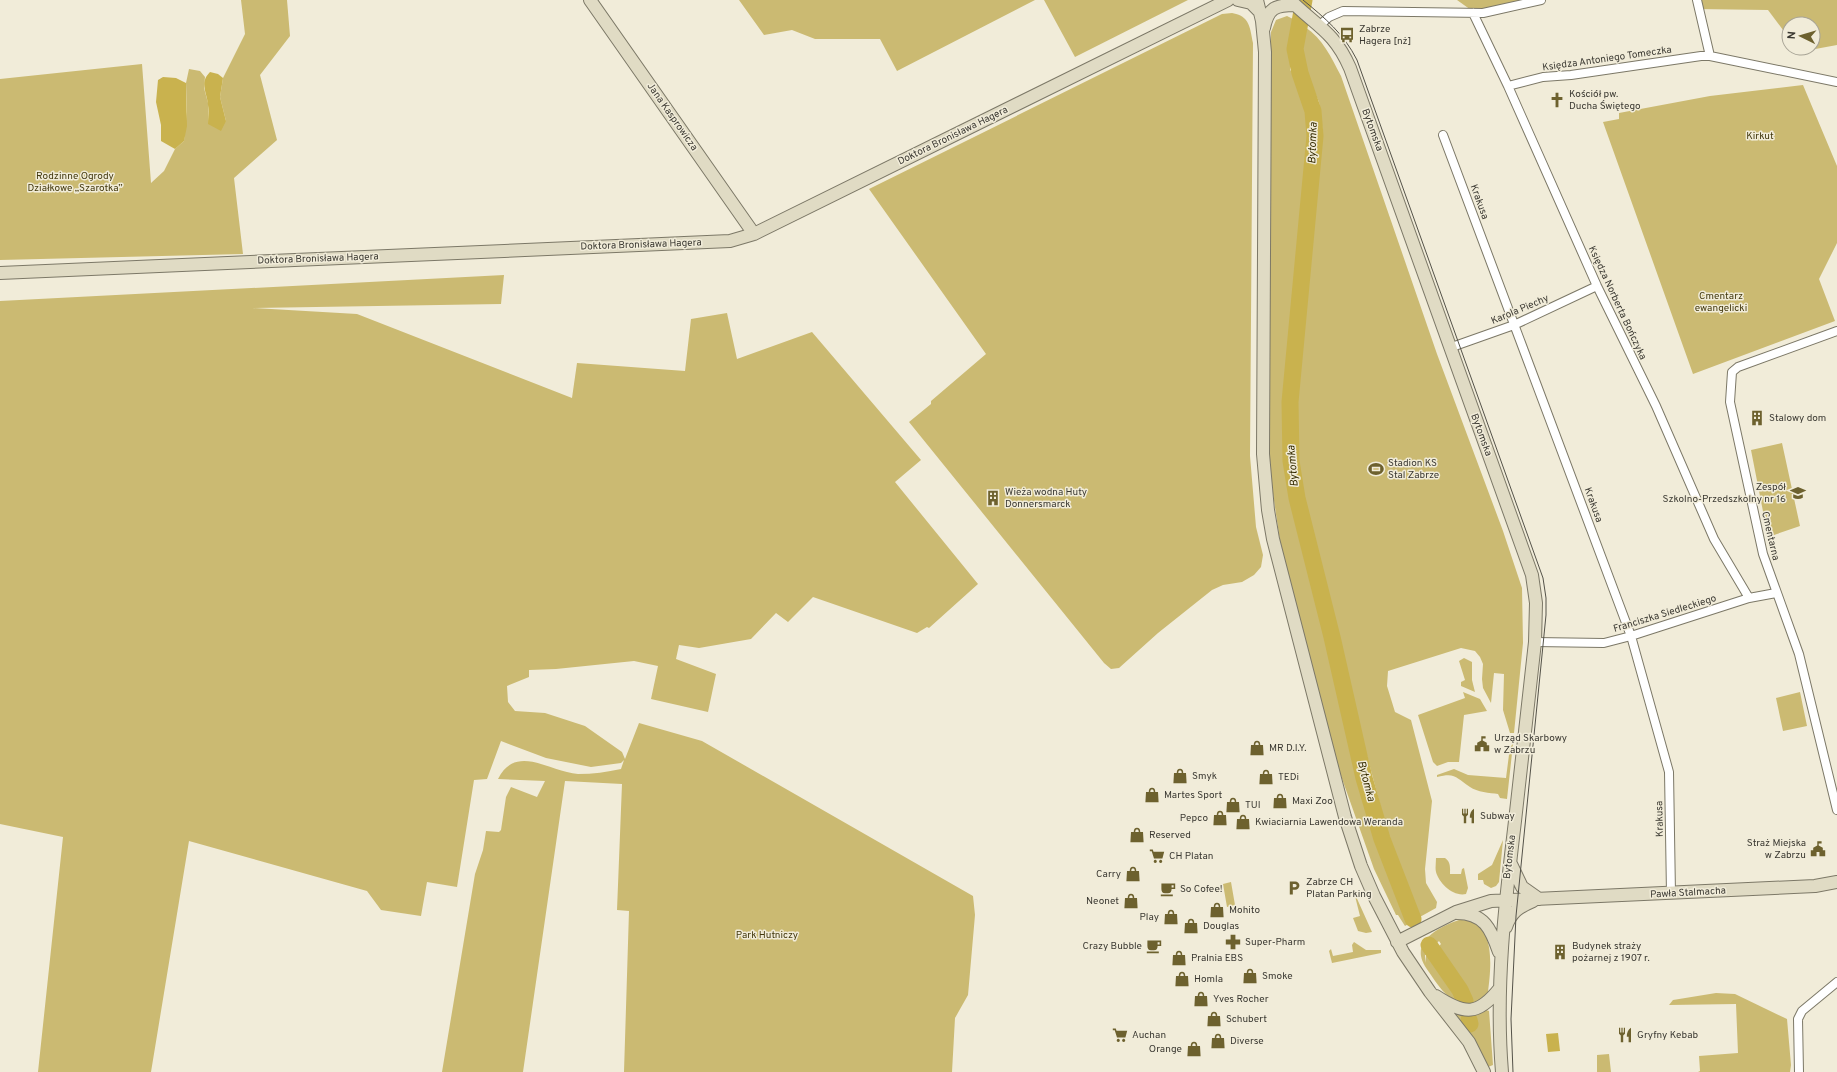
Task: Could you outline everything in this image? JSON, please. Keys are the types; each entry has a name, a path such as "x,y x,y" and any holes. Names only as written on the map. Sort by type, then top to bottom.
{"street":[{"name":"Jana Kasprowicza","path":"590,0 754,234"},
{"name":"Doktora Bronisława Hagera","path":"0,273 730,241 754,234 1228,0"},
{"path":"1238,0 1251,2 1260,12"},
{"name":"Bytomska","path":"1257,0 1263,29 1263,454 1268,510 1284,585 1345,817 1370,887 1397,942 1430,992 1461,1010 1473,1010 1485,1004 1500,988 1500,957 1505,900 1535,642 1536,603 1532,575 1449,348 1350,68 1338,44 1318,23 1293,2 1278,6 1271,11 1266,17 1263,29"},
{"path":"1318,23 1343,11 1473,13 1490,12 1541,0"},
{"path":"1697,0 1710,56"},
{"name":"Księdza Norberta Bończyka","path":"1473,13 1508,86 1597,286 1656,406 1714,539 1750,598"},
{"name":"Księdza Antoniego Tomeczka","path":"1508,86 1543,77 1571,75 1702,56 1710,56 1837,82"},
{"name":"Krakusa","path":"1443,135 1631,636 1669,772 1671,894"},
{"name":"Karola Piechy","path":"1449,348 1514,325 1597,286"},
{"name":"Cmentarna","path":"1837,331 1738,366 1732,372 1730,402 1763,554 1804,673 1837,810"},
{"name":"Franciszka Siedleckiego","path":"1535,642 1604,643 1631,636 1750,598 1776,593"},
{"path":"1510,860 1516,877 1522,887 1539,899"},
{"name":"Pawła Stalmacha","path":"1505,900 1671,894 1815,886 1837,882"},
{"name":"Pawła Stalmacha","path":"1500,957 1510,915 1521,906 1539,899"},
{"path":"1397,942 1456,912 1478,904 1505,900"},
{"name":"Bytomska","path":"1456,912 1468,913 1484,922 1494,937 1500,957"},
{"path":"1799,1072 1798,1020 1802,1011 1837,982"},
{"path":"1500,988 1502,1072"},
{"path":"1430,992 1469,1042 1484,1072"}],"green space":[{"name":"Rodzinne Ogrody Działkowe „Szarotka”","path":"241,0 287,0 290,36 260,75 277,140 234,178 243,254 0,260 0,79 142,64 151,183 164,171 175,149 184,141 187,112 186,83 189,69 200,71 205,77 204,88 208,103 208,124 226,121 220,97 223,78 245,34"},
{"path":"739,0 1035,0 897,71 880,39 815,39 792,30 764,35"},
{"path":"1044,0 1188,0 1075,57"},
{"path":"1457,0 1538,0 1478,15"},
{"path":"1697,0 1837,0 1837,45 1821,48 1821,16 1781,16 1781,27 1768,10 1696,9"},
{"path":"1232,13 1246,20 1250,28 1253,43 1250,456 1256,527 1263,555 1261,567 1254,575 1242,582 1223,585 1212,590 1158,633 1119,668 1111,669 1104,663 909,422 986,354 869,189 1222,14"},
{"path":"1287,16 1293,19 1290,70 1301,81 1305,90 1310,111 1311,134 1287,373 1284,437 1293,501 1321,606 1372,817 1381,849 1410,923 1405,926 1398,915 1396,915 1374,869 1340,773 1280,541 1272,487 1268,435 1271,32 1276,20"},
{"path":"1305,27 1322,43 1341,76 1437,354 1503,531 1522,588 1523,643 1514,733 1510,733 1503,710 1504,674 1494,673 1491,703 1483,688 1483,664 1475,651 1461,648 1388,671 1387,686 1395,712 1411,720 1432,801 1425,869 1426,883 1437,902 1436,908 1418,918 1409,898 1385,823 1349,688 1297,466 1295,408 1323,133 1319,102 1300,59"},
{"path":"1803,85 1837,166 1837,243 1819,279 1835,321 1693,374 1603,122 1619,119 1619,113 1710,96"},
{"name":"Park Hutniczy","path":"504,275 501,304 252,308 357,314 572,398 577,363 685,371 691,319 727,313 737,359 812,332 921,460 895,482 978,584 929,628 927,627 917,633 813,597 788,622 776,613 751,639 699,648 679,645 676,659 716,674 708,712 651,699 658,666 634,661 556,669 529,670 529,677 507,686 508,702 515,711 545,713 585,726 622,752 625,759 639,723 702,741 973,896 975,915 968,995 955,1018 952,1072 624,1072 629,911 617,910 622,784 565,781 523,1072 442,1072 475,874 483,850 486,831 499,832 501,830 506,797 511,787 537,797 545,781 498,779 505,768 514,763 524,761 534,762 567,772 589,774 621,769 624,760 621,763 591,767 546,758 501,741 487,779 474,780 457,887 427,882 421,916 381,910 367,891 189,841 151,1072 38,1072 63,837 0,824 0,301"},
{"path":"1782,443 1800,526 1768,537 1751,450"},
{"path":"1464,658 1472,662 1472,680 1475,692 1461,686 1461,682 1465,680 1459,661"},
{"path":"1463,692 1480,699 1487,711 1464,715 1459,762 1448,762 1437,766 1433,762 1418,715 1465,698"},
{"path":"1800,692 1807,726 1783,731 1776,698"},
{"path":"1513,744 1507,799 1500,798 1498,794 1473,789 1452,776 1448,775 1437,777 1437,775 1454,769 1468,775 1506,778 1510,747"},
{"path":"1503,840 1499,882 1496,886 1491,888 1484,884 1483,880 1478,880 1478,874 1492,865"},
{"path":"1436,858 1445,858 1448,861 1450,865 1450,874 1461,874 1462,869 1464,868 1468,888 1466,894 1456,893 1443,885 1436,872"},
{"path":"1231,882 1235,905 1227,907 1223,884"},
{"path":"1354,892 1372,932 1366,933 1358,931 1353,918 1360,916"},
{"path":"1459,920 1471,922 1480,927 1486,936 1489,946 1490,970 1487,997 1467,1007 1450,998 1443,991 1425,966 1421,956 1421,949 1428,938 1433,933","holes":["1439,941 1441,944 1437,948 1464,990 1468,1000 1461,1002 1456,991 1429,954 1426,956 1425,963 1425,955 1428,954 1424,948 1433,942 1435,945"]},
{"path":"1354,942 1366,950 1381,950 1381,953 1332,963 1329,951 1331,949 1333,956 1353,952 1352,945"},
{"path":"1716,993 1735,994 1787,1019 1791,1065 1790,1072 1698,1072 1700,1071 1699,1056 1738,1053 1736,1004 1669,1005 1673,1000"},
{"path":"1486,1010 1489,1011 1493,1065 1488,1067 1477,1045 1455,1016 1456,1014 1474,1016"},
{"path":"1609,1054 1611,1072 1597,1072 1597,1055"}],"shaded area":[{"path":"210,72 218,74 223,78 220,97 226,121 221,131 208,124 208,107 204,84"},
{"path":"163,77 176,78 186,83 187,126 184,141 175,149 161,141 161,125 156,102 158,80"},
{"path":"1558,1033 1560,1051 1548,1052 1546,1034"}],"waterway":[{"name":"Bytomka","path":"1304,0 1295,49 1300,73 1313,111 1315,136 1290,402 1291,461 1297,498 1332,637 1364,778 1382,839 1413,919"},
{"name":"Bytomka","path":"1429,945 1460,990 1465,1001"},
{"name":"Bytomka","path":"1469,1020 1470,1024"}],"tram line":[{"path":"1303,0 1340,34 1357,60 1543,578 1546,598 1546,615 1516,916 1511,1019 1513,1072"}],"place":[{"name":"Zabrze Hagera [nż]","path":"1347,35"},
{"name":"Kościół pw. Ducha Świętego","path":"1557,100"},
{"name":"Stalowy dom","path":"1757,418"},
{"name":"Stadion KS Stal Zabrze","path":"1376,469"},
{"name":"Zespół Szkolno-Przedszkolny nr 16","path":"1798,493"},
{"name":"Wieża wodna Huty Donnersmarck","path":"993,498"},
{"name":"Urząd Skarbowy w Zabrzu","path":"1482,744"},
{"name":"MR D.I.Y.","path":"1257,748"},
{"name":"Smyk","path":"1180,776"},
{"name":"TEDi","path":"1266,777"},
{"name":"Martes Sport","path":"1152,795"},
{"name":"Maxi Zoo","path":"1280,801"},
{"name":"TUI","path":"1233,805"},
{"name":"Subway","path":"1468,816"},
{"name":"Pepco","path":"1220,818"},
{"name":"Kwiaciarnia Lawendowa Weranda","path":"1243,822"},
{"name":"Reserved","path":"1137,835"},
{"name":"Straż Miejska w Zabrzu","path":"1818,849"},
{"name":"CH Platan","path":"1157,856"},
{"name":"Carry","path":"1133,874"},
{"name":"Zabrze CH Platan Parking","path":"1294,888"},
{"name":"So Cofee!","path":"1168,889"},
{"name":"Neonet","path":"1131,901"},
{"name":"Mohito","path":"1217,910"},
{"name":"Play","path":"1171,917"},
{"name":"Douglas","path":"1191,926"},
{"name":"Super-Pharm","path":"1233,942"},
{"name":"Crazy Bubble","path":"1154,946"},
{"name":"Budynek straży pożarnej z 1907 r.","path":"1560,952"},
{"name":"Pralnia EBS","path":"1179,958"},
{"name":"Smoke","path":"1250,976"},
{"name":"Homla","path":"1182,979"},
{"name":"Yves Rocher","path":"1201,999"},
{"name":"Schubert","path":"1214,1019"},
{"name":"Auchan","path":"1120,1035"},
{"name":"Gryfny Kebab","path":"1625,1035"},
{"name":"Diverse","path":"1218,1041"},
{"name":"Orange","path":"1194,1049"}],"park label":[{"name":"Kirkut","path":"1760,136"},
{"name":"Cmentarz ewangelicki","path":"1721,302"}]}
